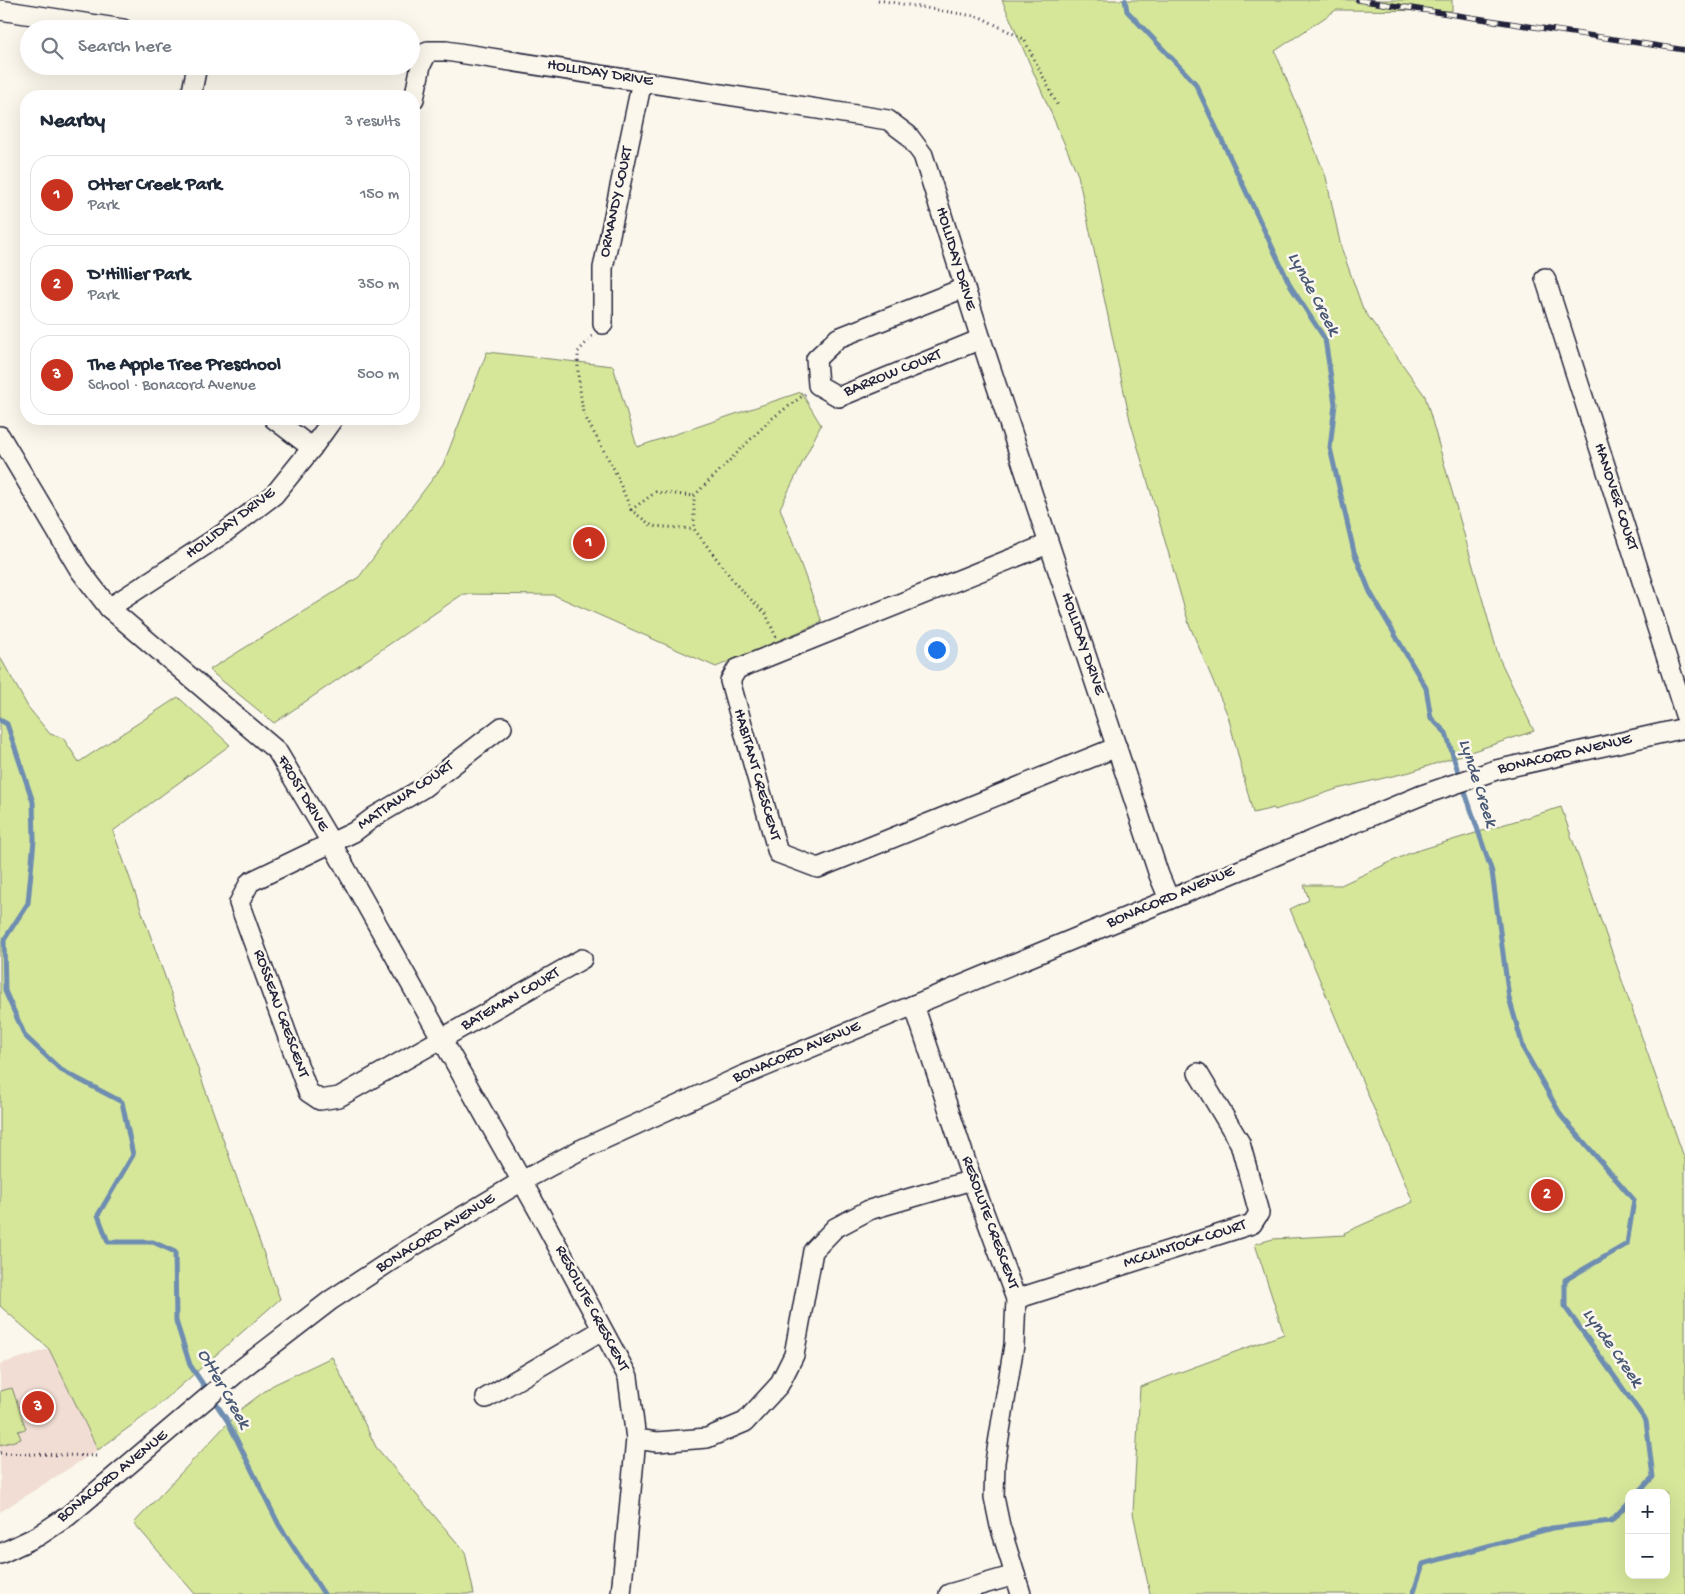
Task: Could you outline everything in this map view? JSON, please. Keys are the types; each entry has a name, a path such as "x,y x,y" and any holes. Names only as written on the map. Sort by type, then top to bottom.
{"street":[{"path":"0,10 65,20"},
{"name":"HOLLIDAY DRIVE","path":"420,70 428,51 446,51 888,120 908,135 923,155 964,288 1048,544 1159,875 1170,899"},
{"path":"192,90 195,75"},
{"name":"HOLLIDAY DRIVE","path":"416,90 419,75"},
{"name":"ORMANDY COURT","path":"603,324 603,268 642,81"},
{"name":"HANOVER COURT","path":"1545,278 1685,715"},
{"name":"BARROW COURT","path":"964,288 838,338 816,359 818,385 839,397 981,339"},
{"path":"282,425 312,448"},
{"name":"HOLLIDAY DRIVE","path":"109,608 224,532 274,495 329,425"},
{"name":"FROST DRIVE","path":"0,436 79,569 109,608 277,751 332,844 441,1040 522,1180"},
{"name":"HABITANT CRESCENT","path":"1048,544 738,669 730,681 778,853 818,868 1117,747"},
{"name":"MATTAWA COURT","path":"332,844 423,788 502,727"},
{"name":"BONACORD AVENUE","path":"0,1554 38,1536 68,1516 240,1370 331,1300 415,1245 522,1180 580,1150 742,1076 1422,795 1496,770 1685,728"},
{"name":"ROSSEAU CRESCENT","path":"332,844 250,882 239,903 308,1092 320,1100 339,1097 441,1040"},
{"name":"BATEMAN COURT","path":"441,1040 582,959"},
{"name":"RESOLUTE CRESCENT","path":"914,1005 972,1180 1016,1299 1014,1345 995,1462 994,1498 1022,1594"},
{"name":"MCCLINTOCK COURT","path":"1016,1299 1252,1224 1259,1213 1240,1144 1198,1073"},
{"name":"RESOLUTE CRESCENT","path":"522,1180 628,1377 636,1439 621,1594"},
{"path":"636,1439 657,1442 708,1438 745,1422 779,1385 794,1355 813,1251 835,1228 868,1210 972,1180"},
{"path":"486,1398 602,1330"},
{"path":"949,1594 1015,1575"}],"path":[{"path":"878,0 980,17 1024,39 1059,108"},
{"path":"603,324 578,352 578,373 583,413 614,469 631,510 652,526 694,529"},
{"path":"782,652 766,614 739,588 694,529 694,496 770,420 818,385"},
{"path":"631,510 656,492 694,496"},
{"path":"0,1453 96,1456"}],"shaded area":[{"path":"49,1349 98,1450 0,1512 0,1364"}],"green space":[{"path":"1002,0 1452,0 1452,11 1336,10 1275,51 1326,177 1341,247 1363,309 1425,396 1499,658 1534,731 1410,772 1337,789 1275,810 1274,808 1253,813 1228,716 1189,624 1130,420 1078,175"},
{"path":"487,352 613,366 637,447 801,392 821,425 780,508 822,622 716,667 554,595 463,594 274,723 209,670 359,577 443,465"},
{"path":"0,657 28,707 50,734 63,738 79,762 178,697 230,745 113,831 280,1299 154,1409 98,1450 49,1349 0,1306"},
{"path":"1561,807 1685,1160 1685,1594 1150,1594 1133,1513 1140,1387 1284,1334 1255,1244 1273,1239 1345,1235 1344,1233 1413,1202 1290,909 1309,900 1304,885 1341,885 1410,853"},
{"path":"332,1357 376,1447 465,1552 474,1594 195,1594 134,1523 241,1409 273,1385"},
{"path":"12,1388 26,1429 18,1431 21,1439 0,1445 0,1391"}],"waterway":[{"name":"Lynde Creek","path":"1125,0 1127,11 1195,83 1291,287 1325,339 1335,404 1330,448 1354,552 1370,592 1426,688 1431,718 1446,733 1460,778"},
{"name":"Otter Creek","path":"0,720 7,724 33,802 34,840 28,903 4,940 5,991 25,1036 61,1070 122,1102 133,1155 98,1215 108,1242 153,1242 175,1252 176,1321 190,1365 227,1420 279,1525 324,1594"},
{"name":"Lynde Creek","path":"1463,786 1492,872 1509,998 1524,1050 1562,1117 1634,1200 1627,1244 1565,1280 1565,1307 1646,1421 1653,1477 1642,1489"},
{"name":"Lynde Creek","path":"1413,1594 1423,1564 1552,1528 1611,1521 1625,1506"}],"railway":[{"path":"1358,0 1685,50"}],"place":[{"name":"Otter Creek Park","path":"589,543"},
{"name":"D'Hillier Park","path":"1547,1195"},
{"name":"The Apple Tree Preschool","path":"38,1407"}]}
